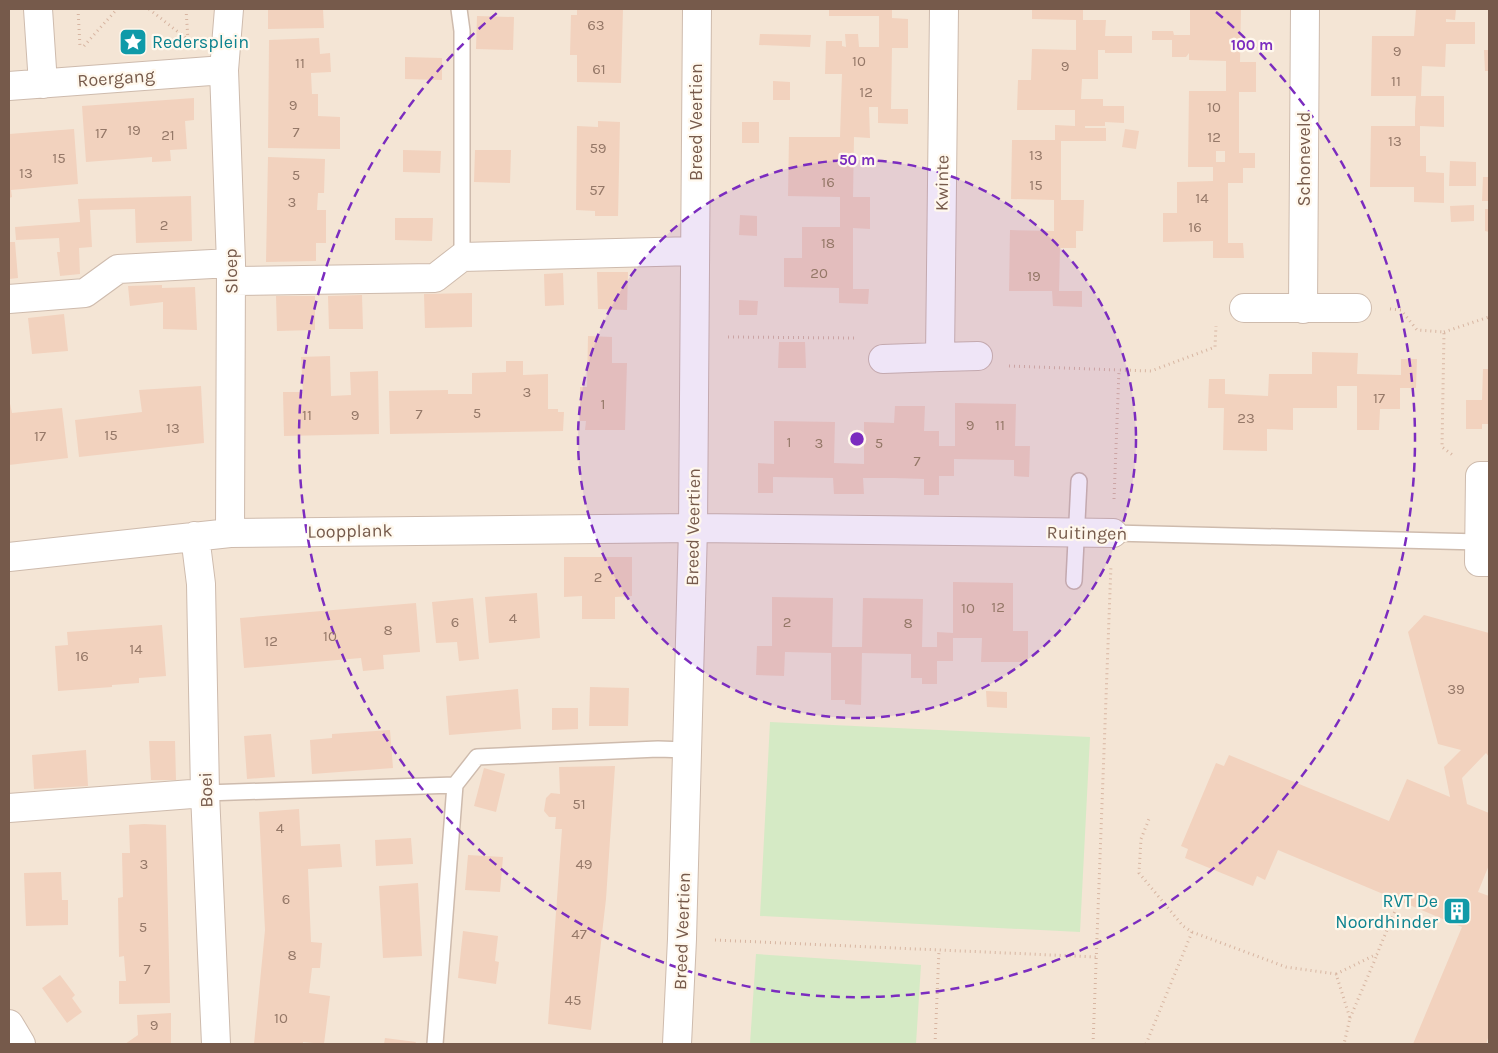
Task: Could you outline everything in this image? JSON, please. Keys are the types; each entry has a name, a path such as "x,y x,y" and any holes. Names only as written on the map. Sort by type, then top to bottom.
{"street":[{"path":"38,9 43,84"},
{"name":"Sloep","path":"228,9 224,70 231,272 230,533"},
{"name":"Breed Veertien","path":"677,1044 682,939 694,528 697,9"},
{"name":"Kwinte","path":"940,357 944,9"},
{"name":"Schoneveld","path":"1303,309 1305,9"},
{"name":"Roergang","path":"9,86 224,70"},
{"path":"9,299 85,293 118,269 435,278 462,257 695,251"},
{"path":"1244,308 1357,308"},
{"path":"883,359 978,356"},
{"path":"1484,552 1485,476"},
{"name":"Loopplank","path":"9,557 230,533 694,528"},
{"name":"Ruitingen","path":"694,528 1076,533 1112,545"},
{"name":"Boei","path":"195,536 201,584 205,793 216,1044"},
{"path":"9,808 205,793"},
{"path":"9,1024 21,1044"}],"lane":[{"path":"459,9 462,31 462,257"},
{"path":"1074,581 1079,481"},
{"name":"Ruitingen","path":"1112,545 1484,552"},
{"path":"435,1044 456,786 476,757 658,749 687,750"},
{"path":"205,793 456,786"}],"path":[{"path":"78,9 81,50 117,9"},
{"path":"978,356 1005,366 1151,371 1215,347 1216,322 1228,310 1244,308"},
{"path":"1357,308 1401,310 1417,330 1444,332 1489,317"},
{"path":"1444,332 1442,448 1485,476"},
{"path":"695,336 870,338 883,359"},
{"path":"1114,506 1119,370"},
{"path":"1094,1044 1112,545"},
{"path":"1149,819 1141,839 1139,873 1183,926 1192,932 1286,967 1336,974 1377,954"},
{"path":"1344,1044 1350,1018 1395,911"},
{"path":"1146,1044 1192,932"},
{"path":"682,939 1097,957"},
{"path":"935,1044 939,950"},
{"path":"1336,974 1350,1018"}],"shaded area":[{"path":"9,9 1489,9 1489,1044 9,1044"}],"green space":[{"path":"770,722 1090,737 1080,932 760,916"},
{"path":"756,954 921,965 916,1044 750,1044"}],"building":[{"path":"268,9 323,9 324,28 268,29"},
{"path":"577,9 623,9 621,83 577,82 577,55 570,55 571,15 577,15"},
{"path":"829,9 892,9 892,18 908,19 908,48 892,48 891,109 908,109 908,124 878,123 878,107 869,107 870,138 854,137 853,197 870,197 870,229 853,228 853,289 869,289 868,304 839,303 839,288 784,287 784,258 802,258 802,227 840,227 840,197 788,196 789,137 840,137 842,74 825,74 826,41 842,41 842,46 846,47 845,34 858,34 859,47 879,47 879,16 829,16"},
{"path":"1032,9 1083,9 1083,20 1106,20 1105,36 1132,36 1132,53 1105,53 1105,50 1098,50 1098,79 1082,79 1081,99 1103,99 1103,106 1124,106 1124,123 1105,122 1105,126 1085,126 1085,128 1106,128 1106,141 1061,141 1061,200 1084,200 1083,231 1076,231 1076,248 1060,248 1059,291 1082,291 1082,307 1053,306 1052,291 1009,291 1010,230 1054,231 1054,200 1011,199 1012,140 1055,140 1055,125 1075,126 1075,110 1017,110 1018,80 1031,80 1032,49 1076,50 1076,20 1032,19"},
{"path":"1190,9 1241,9 1240,62 1256,62 1256,92 1239,92 1239,153 1255,153 1255,168 1243,168 1243,183 1228,183 1228,243 1243,243 1244,258 1213,258 1213,241 1163,242 1163,213 1177,213 1177,182 1213,181 1213,167 1188,167 1189,91 1226,91 1226,61 1189,60 1189,53 1186,57 1172,57 1172,40 1152,40 1152,31 1173,31 1174,35 1190,35","holes":["1216,151 1225,151 1225,162 1216,162"]},
{"path":"1416,9 1456,9 1455,20 1446,19 1446,22 1475,22 1475,44 1446,44 1445,67 1422,66 1421,96 1444,96 1444,127 1420,126 1420,156 1426,156 1426,172 1444,173 1444,203 1414,202 1414,187 1370,187 1371,126 1415,126 1416,96 1371,96 1372,36 1414,36"},
{"path":"477,16 514,17 513,50 476,49"},
{"path":"760,34 811,35 810,47 759,45"},
{"path":"319,38 320,54 330,53 331,72 311,73 312,94 318,94 318,116 340,117 340,149 268,148 269,40"},
{"path":"1484,50 1489,50 1489,71 1485,71"},
{"path":"405,57 442,58 442,80 405,79"},
{"path":"773,81 790,82 790,100 773,100"},
{"path":"194,98 194,120 185,121 187,149 170,150 171,161 152,162 152,157 86,162 82,106"},
{"path":"598,121 620,122 618,216 595,216 595,211 576,210 577,126 598,127"},
{"path":"742,122 759,122 759,143 742,143"},
{"path":"74,129 78,184 11,190 12,197 9,198 9,134"},
{"path":"1125,129 1139,131 1136,149 1122,147"},
{"path":"403,150 441,151 440,173 403,172"},
{"path":"475,150 511,150 510,183 474,182"},
{"path":"268,157 325,159 324,193 318,193 317,210 326,210 326,243 316,243 316,261 266,262"},
{"path":"1450,161 1476,162 1476,186 1449,186"},
{"path":"1483,177 1489,177 1489,201 1482,201"},
{"path":"191,196 192,241 136,243 135,209 90,210 92,247 79,248 80,274 60,276 57,252 60,252 59,238 16,240 15,227 80,222 78,199"},
{"path":"1474,205 1474,221 1451,222 1450,206"},
{"path":"1485,209 1489,209 1489,232 1485,231"},
{"path":"740,215 757,216 757,236 739,235"},
{"path":"395,218 433,218 432,241 395,240"},
{"path":"9,242 15,242 18,278 9,279"},
{"path":"597,272 628,272 627,310 598,309"},
{"path":"563,273 564,305 545,306 544,274"},
{"path":"162,285 162,288 195,287 197,330 163,329 163,302 130,306 128,286"},
{"path":"472,293 472,327 425,328 424,294"},
{"path":"362,295 363,329 329,329 328,296"},
{"path":"276,296 315,296 315,330 277,331"},
{"path":"739,300 758,301 757,315 739,315"},
{"path":"64,314 68,351 32,354 28,318"},
{"path":"588,336 612,337 612,363 627,363 625,430 585,430 586,421 580,421 580,387 587,387"},
{"path":"779,342 805,342 806,368 778,368"},
{"path":"1312,352 1358,353 1357,374 1401,375 1401,359 1417,359 1416,388 1400,388 1400,409 1380,409 1379,430 1357,430 1357,386 1337,386 1337,408 1293,408 1293,430 1267,429 1267,451 1223,450 1224,408 1208,408 1209,379 1225,379 1225,394 1268,396 1269,374 1312,374"},
{"path":"330,356 331,396 351,395 350,372 378,371 379,434 284,436 283,392 303,392 301,357"},
{"path":"506,361 523,361 523,375 548,374 548,409 558,409 558,412 564,412 563,431 390,434 389,391 448,390 448,394 472,394 472,373 506,372"},
{"path":"1483,369 1489,369 1489,424 1482,424 1482,429 1466,429 1466,400 1482,400"},
{"path":"201,386 204,443 79,457 75,420 142,412 139,390"},
{"path":"9,399 12,413 62,408 68,458 9,465"},
{"path":"955,403 1016,404 1015,446 1030,446 1029,477 1014,476 1014,460 954,459 954,476 939,476 939,495 924,495 924,479 894,478 863,478 864,494 834,494 833,478 773,477 773,493 758,493 758,463 774,464 774,421 835,422 834,463 864,464 864,422 894,423 895,406 925,406 924,431 939,431 939,446 955,446"},
{"path":"564,557 632,557 632,596 615,597 615,619 582,619 582,596 564,597"},
{"path":"953,582 1013,583 1013,631 1028,631 1028,662 981,662 982,638 953,638 953,661 937,661 937,684 922,684 922,678 911,678 911,654 862,653 861,705 845,704 845,700 831,700 831,653 785,652 784,676 756,675 757,646 772,646 772,597 833,598 832,647 862,647 863,598 923,599 922,647 937,647 937,632 953,633"},
{"path":"537,593 540,638 489,643 485,597"},
{"path":"473,598 479,659 459,661 457,642 436,643 432,602"},
{"path":"416,603 420,652 383,655 384,669 363,671 361,658 244,668 240,618"},
{"name":"RVT De Noordhinder","path":"1424,615 1489,633 1489,757 1486,753 1462,778 1467,804 1489,813 1489,865 1478,892 1489,896 1489,1035 1486,1044 1413,1044 1462,927 1278,850 1265,880 1257,876 1253,886 1185,858 1188,849 1181,846 1216,763 1224,766 1229,755 1389,821 1407,779 1450,797 1444,767 1461,750 1438,744 1408,632"},
{"path":"162,625 166,676 139,678 139,683 112,685 112,687 58,691 55,646 68,645 67,632"},
{"path":"590,687 629,688 628,726 589,726"},
{"path":"518,689 521,729 449,735 446,696"},
{"path":"986,691 1007,692 1007,708 987,707"},
{"path":"552,708 578,708 578,729 552,730"},
{"path":"390,730 393,768 312,774 310,740 332,738 332,734"},
{"path":"271,734 275,777 247,779 244,736"},
{"path":"149,741 175,741 176,780 151,780"},
{"path":"86,750 88,786 34,789 32,755"},
{"path":"615,766 606,899 591,1030 548,1024 562,829 555,829 556,817 549,817 544,811 546,798 551,793 560,794 559,767"},
{"path":"484,768 505,774 496,812 474,806"},
{"path":"299,809 301,846 340,844 342,867 308,869 311,942 322,943 320,968 312,968 309,993 330,996 324,1044 303,1042 303,1044 254,1044 265,930 259,812"},
{"path":"129,825 166,825 170,1003 119,1004 119,981 126,981 124,956 119,957 118,898 123,897 122,853 130,853"},
{"path":"411,838 413,864 376,866 375,840"},
{"path":"468,855 503,857 500,892 465,890"},
{"path":"61,872 62,900 68,900 68,925 26,926 24,873"},
{"path":"418,883 422,956 383,958 379,886"},
{"path":"463,931 498,936 495,961 499,962 496,984 458,978"},
{"path":"60,975 75,995 72,998 82,1012 67,1023 42,988"},
{"path":"171,1013 171,1044 125,1044 138,1035 137,1015"},
{"path":"385,1038 416,1042 415,1044 384,1044"}],"place":[{"name":"Redersplein","path":"133,42"},
{"name":"RVT De Noordhinder","path":"1457,911"}]}
